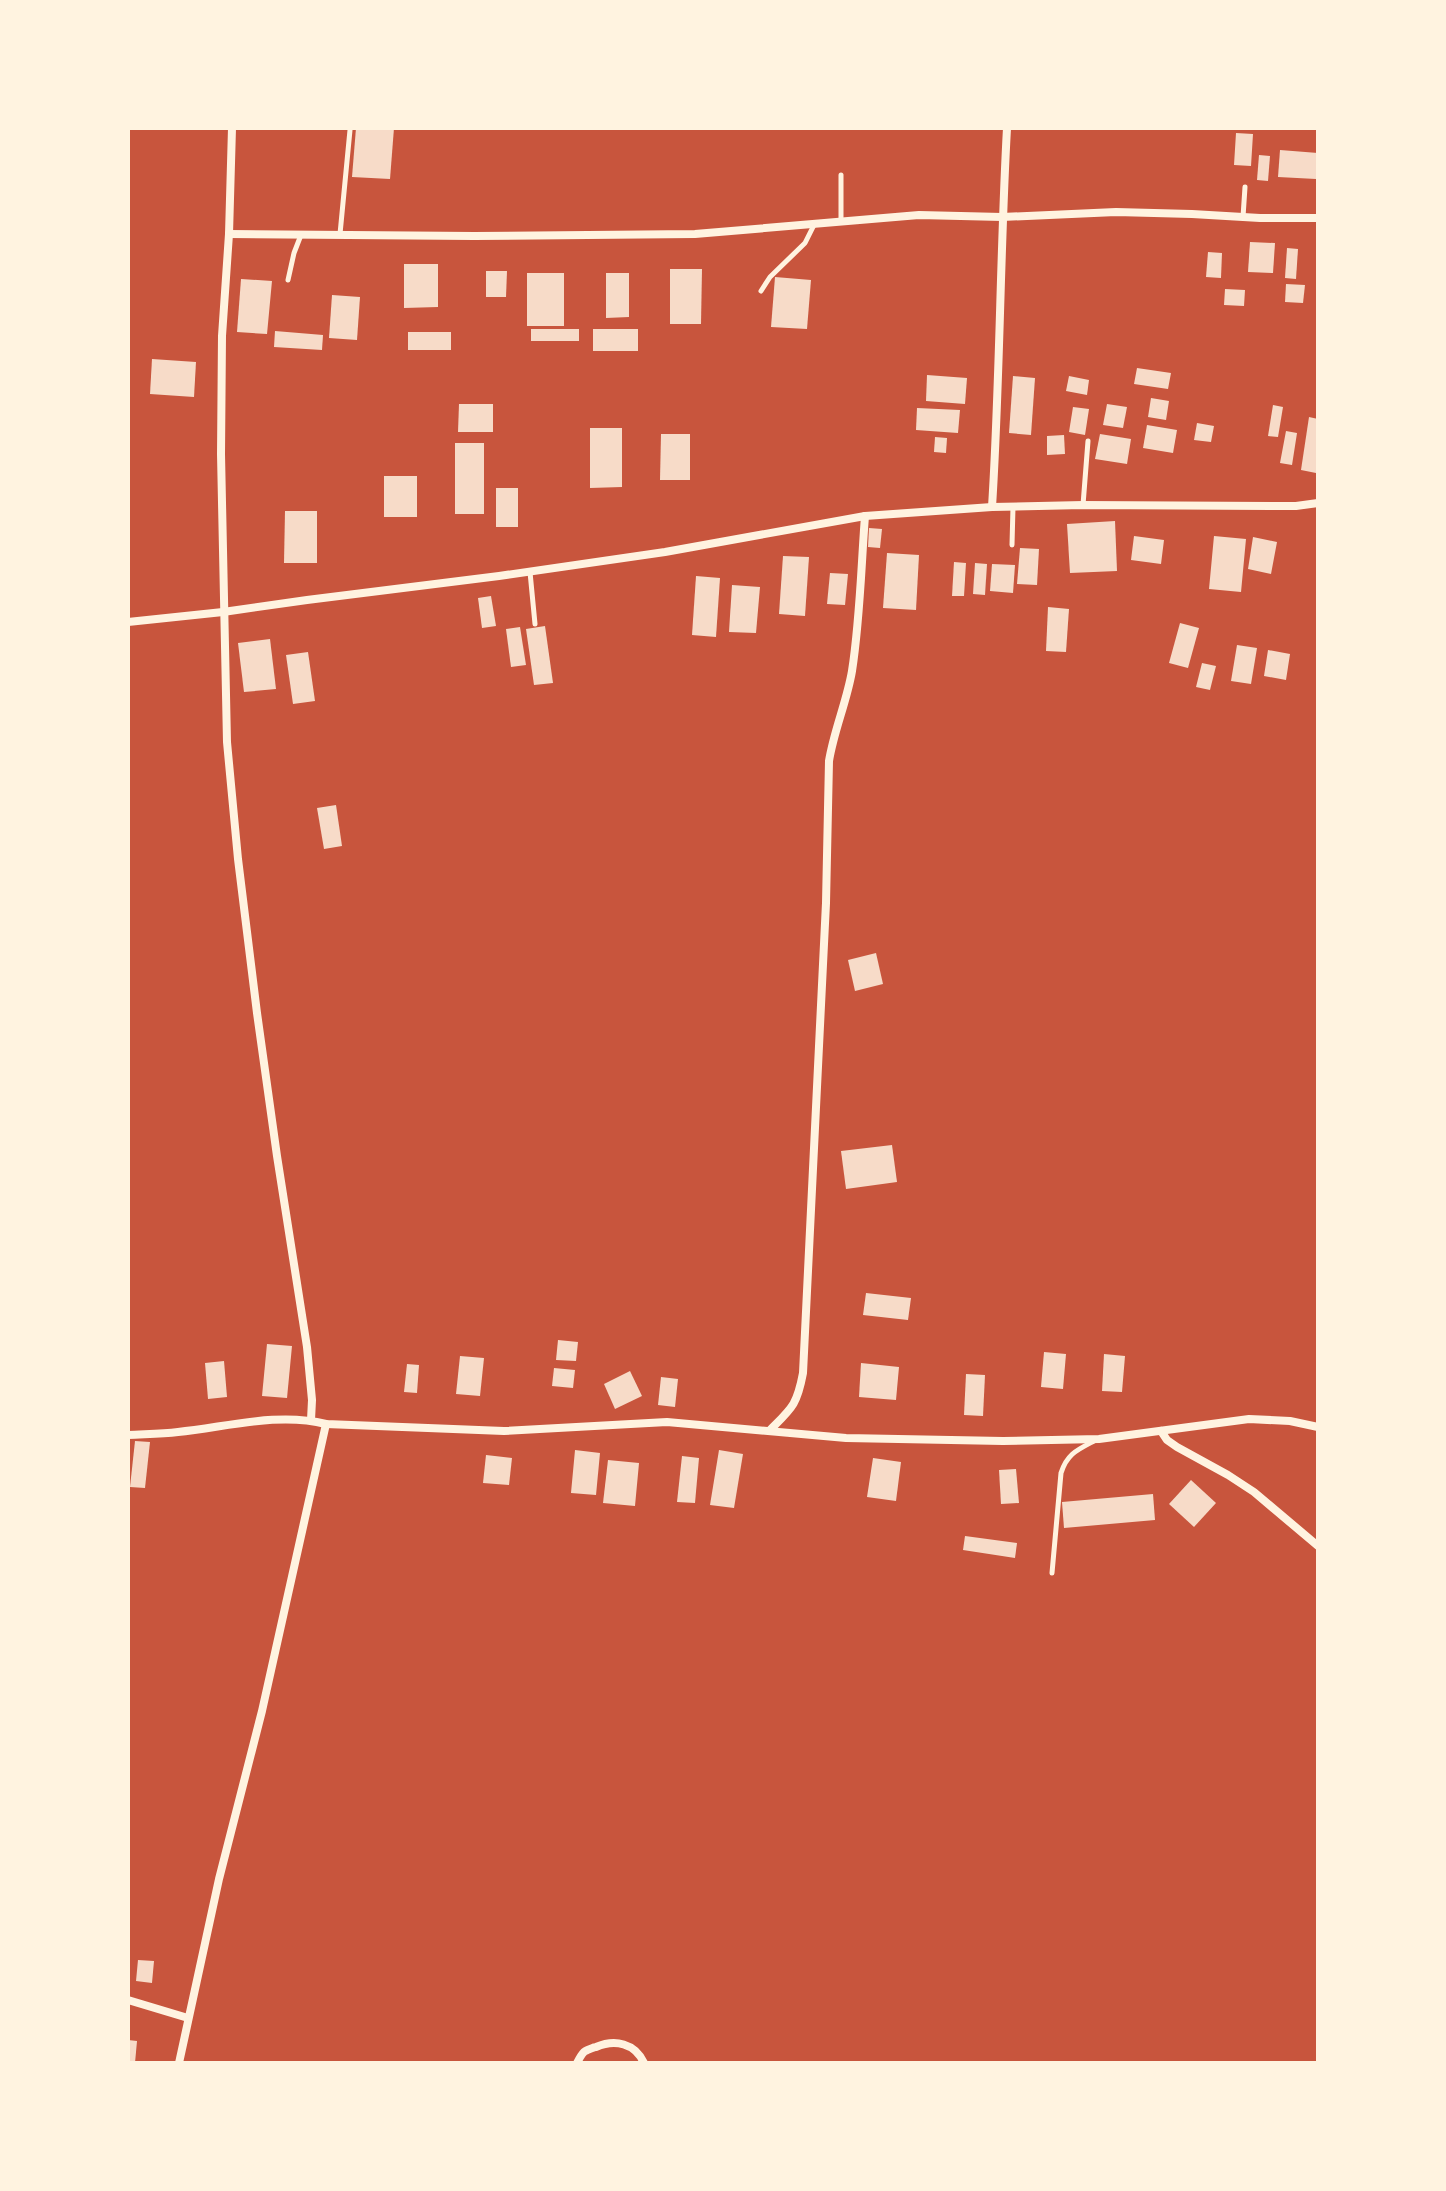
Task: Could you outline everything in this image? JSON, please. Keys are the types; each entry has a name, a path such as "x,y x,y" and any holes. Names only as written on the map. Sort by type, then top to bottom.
{"street":[{"path":"232,128 222,336 221,454 227,742 238,859 277,1156 307,1347 311,1420"},
{"path":"992,507 1007,128"},
{"path":"229,234 680,234 919,215 1002,217 1116,212 1318,218"},
{"path":"128,622 530,572 665,552 865,516 992,507 1296,506 1318,503"},
{"path":"770,1430 794,1405 803,1373 826,918 829,761 851,675 865,516"},
{"path":"128,1435 258,1421 311,1420 326,1424 504,1431 667,1422 909,1441 1099,1439 1249,1419 1290,1421 1318,1427"},
{"path":"179,2063 326,1424"},
{"path":"1161,1431 1177,1447 1254,1492 1318,1546"},
{"path":"128,2000 188,2018"},
{"path":"577,2063 584,2051 606,2043 623,2043 634,2049 644,2063"}],"lane":[{"path":"340,234 350,130"},
{"path":"841,175 841,220"},
{"path":"1243,217 1245,187"},
{"path":"761,291 770,277 805,243 815,222"},
{"path":"288,280 301,234"},
{"path":"1083,505 1088,441"},
{"path":"1012,545 1013,507"},
{"path":"530,572 535,624"},
{"path":"1052,1573 1061,1473 1065,1461 1074,1452 1099,1439"}],"building":[{"path":"356,128 394,128 390,179 352,177"},
{"path":"1236,133 1253,134 1251,166 1234,165"},
{"path":"1280,150 1318,153 1316,179 1278,177"},
{"path":"1259,155 1270,156 1268,181 1257,180"},
{"path":"1250,242 1275,243 1273,273 1248,272"},
{"path":"1287,248 1298,249 1296,279 1285,278"},
{"path":"1208,252 1222,253 1221,278 1206,277"},
{"path":"404,264 438,264 438,307 404,308"},
{"path":"670,269 702,269 701,324 670,324"},
{"path":"486,271 507,271 506,297 486,297"},
{"path":"527,273 564,273 564,326 527,326"},
{"path":"606,273 629,273 629,317 606,318"},
{"path":"775,277 811,280 807,329 771,327"},
{"path":"241,279 272,281 267,334 237,332"},
{"path":"1286,284 1305,285 1303,303 1285,302"},
{"path":"1225,289 1245,290 1244,306 1224,305"},
{"path":"332,295 360,297 357,340 329,338"},
{"path":"531,329 579,329 579,341 531,341"},
{"path":"593,329 638,329 638,351 593,351"},
{"path":"275,331 323,335 322,350 274,347"},
{"path":"408,332 451,332 451,350 408,350"},
{"path":"152,359 196,362 194,397 150,394"},
{"path":"1137,368 1171,373 1168,389 1134,384"},
{"path":"927,375 967,378 965,404 926,401"},
{"path":"1013,376 1035,378 1031,435 1009,433"},
{"path":"1069,376 1089,380 1087,395 1066,391"},
{"path":"1151,398 1169,401 1166,420 1148,417"},
{"path":"459,404 493,404 493,432 458,432"},
{"path":"1107,404 1127,407 1123,428 1103,425"},
{"path":"1273,405 1283,407 1278,437 1268,436"},
{"path":"1073,407 1089,409 1085,435 1069,432"},
{"path":"917,408 960,410 958,433 916,430"},
{"path":"1309,417 1318,419 1316,473 1301,470"},
{"path":"1197,423 1214,426 1211,442 1194,440"},
{"path":"1147,425 1177,430 1173,453 1143,448"},
{"path":"590,428 622,428 622,487 590,488"},
{"path":"1286,431 1297,433 1292,465 1280,463"},
{"path":"661,434 690,434 690,480 660,480"},
{"path":"1100,434 1131,439 1127,464 1095,459"},
{"path":"1064,435 1065,454 1047,455 1047,436"},
{"path":"935,437 947,438 946,453 934,452"},
{"path":"455,443 484,443 484,514 455,514"},
{"path":"384,476 417,476 417,517 384,517"},
{"path":"496,488 518,488 518,527 496,527"},
{"path":"285,511 317,511 317,563 284,563"},
{"path":"1115,521 1117,571 1070,573 1067,524"},
{"path":"869,528 882,529 880,548 868,547"},
{"path":"1134,536 1164,540 1161,564 1131,560"},
{"path":"1214,536 1246,539 1241,592 1209,589"},
{"path":"1253,537 1277,542 1271,574 1248,569"},
{"path":"1020,548 1039,549 1037,585 1017,584"},
{"path":"887,553 919,555 916,610 883,608"},
{"path":"783,556 809,557 805,616 779,614"},
{"path":"954,562 966,563 964,596 952,596"},
{"path":"975,563 987,564 985,595 973,594"},
{"path":"992,564 1015,565 1013,593 990,591"},
{"path":"830,573 848,574 845,605 827,604"},
{"path":"696,576 720,578 716,637 692,635"},
{"path":"732,585 760,587 756,633 729,632"},
{"path":"491,596 496,626 482,628 478,598"},
{"path":"1048,607 1069,609 1066,652 1046,651"},
{"path":"1180,623 1199,628 1188,668 1169,663"},
{"path":"545,626 553,683 534,685 526,629"},
{"path":"520,627 526,665 511,667 506,629"},
{"path":"270,639 276,689 244,692 238,643"},
{"path":"1237,645 1257,648 1251,684 1231,681"},
{"path":"1268,650 1290,654 1286,680 1264,676"},
{"path":"308,652 315,701 293,704 286,655"},
{"path":"1202,663 1216,666 1210,690 1196,687"},
{"path":"336,805 342,846 324,849 317,808"},
{"path":"876,953 883,984 855,991 848,960"},
{"path":"892,1145 897,1182 846,1189 841,1151"},
{"path":"866,1293 911,1298 908,1320 863,1315"},
{"path":"558,1340 578,1342 576,1361 556,1360"},
{"path":"267,1344 292,1346 287,1398 262,1396"},
{"path":"1044,1352 1066,1354 1063,1389 1041,1387"},
{"path":"1104,1354 1125,1356 1122,1392 1102,1391"},
{"path":"460,1356 484,1358 480,1396 456,1394"},
{"path":"224,1361 227,1397 208,1399 205,1363"},
{"path":"861,1363 899,1367 896,1400 859,1397"},
{"path":"407,1364 419,1365 417,1393 404,1392"},
{"path":"554,1368 575,1370 573,1388 552,1386"},
{"path":"630,1371 642,1396 615,1409 604,1384"},
{"path":"966,1374 985,1375 983,1416 964,1415"},
{"path":"661,1377 678,1379 675,1407 658,1405"},
{"path":"135,1441 150,1442 145,1488 130,1487"},
{"path":"575,1450 600,1453 596,1495 571,1493"},
{"path":"719,1450 743,1454 734,1508 710,1505"},
{"path":"486,1455 512,1458 509,1485 483,1483"},
{"path":"682,1456 699,1458 695,1503 677,1502"},
{"path":"873,1458 901,1462 896,1501 867,1497"},
{"path":"608,1460 639,1463 635,1506 603,1503"},
{"path":"1016,1469 1019,1503 1001,1504 999,1470"},
{"path":"1191,1480 1216,1503 1194,1527 1169,1504"},
{"path":"1153,1494 1155,1520 1064,1528 1062,1502"},
{"path":"965,1536 1017,1543 1015,1558 963,1550"},
{"path":"138,1960 154,1961 152,1983 136,1981"},
{"path":"128,2040 137,2041 135,2063 128,2063"}]}
